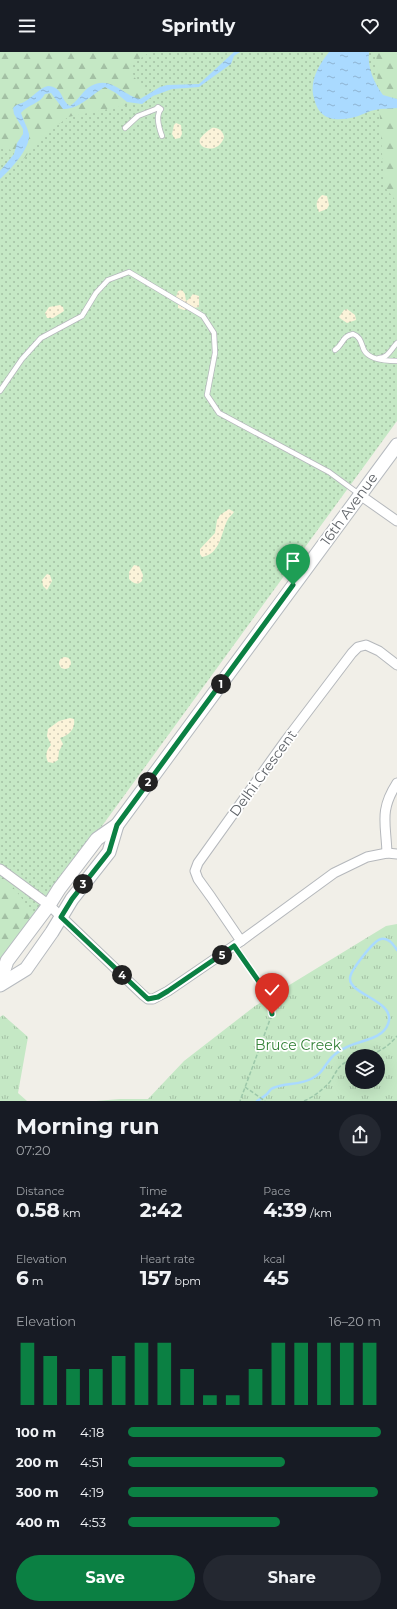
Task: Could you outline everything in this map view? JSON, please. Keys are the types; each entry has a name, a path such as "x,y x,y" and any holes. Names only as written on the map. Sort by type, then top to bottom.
{"main road":[{"name":"16th Avenue","path":"0,984 7,961 60,889 97,839 117,825 397,445"},
{"name":"16th Avenue","path":"0,984 26,969 72,899 109,852 117,825"}],"street":[{"path":"360,495 397,521"},
{"name":"Delhi Crescent","path":"238,944 203,884 198,879 195,871 198,862 286,740 358,647 366,645 379,651 397,665"},
{"path":"387,853 387,836 384,823 386,803 397,783"},
{"path":"0,869 49,905 148,999 158,997 168,991 238,944 334,873 367,857 387,853 397,854"}],"lane":[{"path":"125,128 138,116 158,107 161,110 157,114 162,136"},
{"path":"0,391 22,359 41,338 82,316 96,293 108,280 129,272 203,316 214,333 215,353 208,395 219,413 329,472 360,495"},
{"path":"335,350 339,348 347,335 353,334 359,338 364,351 375,358 386,361 397,361"},
{"path":"375,358 384,358 397,343"}],"path":[{"path":"238,944 269,996 272,1014 240,1101"},
{"path":"384,1049 390,1045 397,1036"},
{"path":"304,1101 328,1084 345,1062"},
{"path":"245,1087 265,1101"}],"green space":[{"path":"0,52 397,52 397,421 0,966"},
{"path":"0,52 150,52 130,65 134,77 144,87 144,98 133,104 68,117 41,138 22,161 8,148 0,149"},
{"path":"376,52 397,52 397,202 384,186"},
{"path":"0,870 33,913 0,961"},
{"name":"Bruce Creek","path":"397,924 397,1101 96,1101 148,1099 184,1061 255,1006 386,926"},
{"path":"3,1015 28,1037 18,1093 27,1101 0,1101 0,1017"}],"sand":[{"path":"176,123 181,125 182,134 180,138 175,139 172,134"},
{"path":"212,128 220,130 224,137 218,146 213,148 205,148 201,145 200,139"},
{"path":"322,195 327,196 329,205 327,209 319,212 317,203 318,199"},
{"path":"182,290 185,294 186,301 193,294 199,296 199,307 184,310 178,308 178,299 176,297 178,291"},
{"path":"60,305 63,307 64,311 53,318 47,318 45,313 49,307"},
{"path":"347,309 355,315 356,320 347,323 339,317 344,310"},
{"path":"229,509 234,512 228,519 220,542 213,552 202,557 200,554 200,549 215,533 217,520 220,515"},
{"path":"134,565 139,566 143,575 142,581 137,584 129,579 129,572"},
{"path":"47,574 50,575 52,581 47,590 43,586 42,580"},
{"path":"65,657 69,659 71,663 69,667 65,669 61,667 59,663 61,659"},
{"path":"70,718 74,719 74,726 71,732 60,738 63,744 59,751 58,760 53,763 48,762 46,753 51,745 47,736 48,729 59,721"}],"water":[{"path":"234,52 240,52 234,56 231,64 199,87 172,89 153,96 142,104 127,102 116,93 105,87 85,101 69,109 63,109 51,93 45,94 40,100 21,113 29,134 29,140 19,158 0,179 0,171 14,154 17,143 23,134 23,129 14,114 13,108 42,89 48,86 56,88 70,106 88,88 98,83 111,84 140,99 160,87 167,85 199,84"},
{"path":"329,52 369,52 370,69 374,80 383,95 397,99 397,108 378,109 347,119 328,118 324,115 316,105 313,85 316,74"}],"waterway":[{"path":"257,1101 273,1088 311,1079 319,1073 339,1051 370,1039 385,1029 388,1024 389,1016 386,1010 380,1004 357,990 352,985 350,979 353,970 368,950 381,939 388,940 397,950"}],"route":[{"path":"272,1014 269,996 234,946 168,991 153,999 148,999 61,917 72,899 109,852 117,825 293,585"}]}
